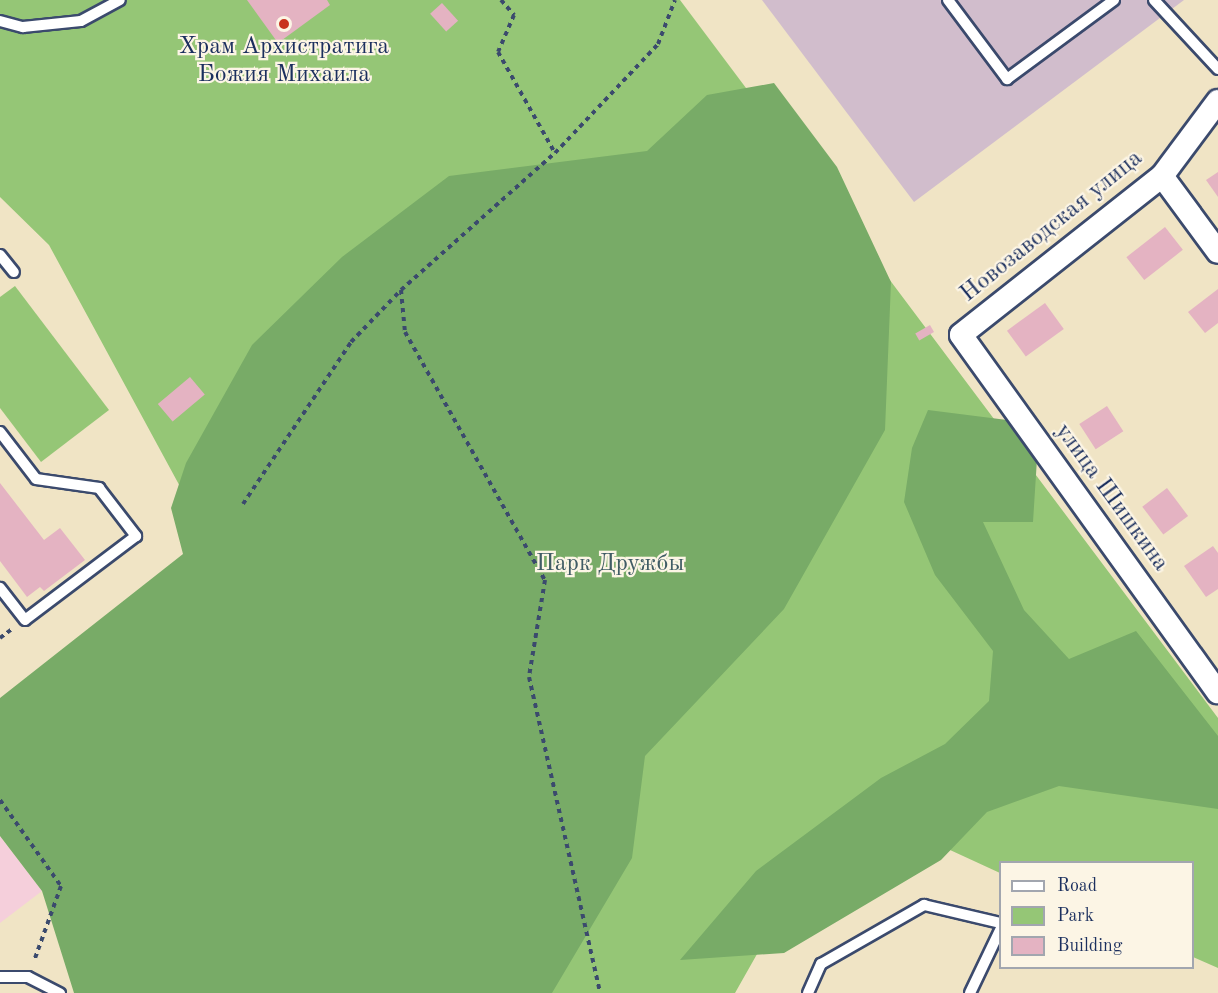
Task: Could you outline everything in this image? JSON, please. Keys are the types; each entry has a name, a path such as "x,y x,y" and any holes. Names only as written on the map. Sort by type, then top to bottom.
{"street":[{"name":"Новозаводская улица","path":"961,335 1162,176 1218,100"},
{"path":"1162,176 1218,252"},
{"name":"улица Шишкина","path":"961,335 1218,692"}],"lane":[{"path":"0,21 23,27 81,21 120,0"},
{"path":"948,0 1006,79 1114,0"},
{"path":"1154,0 1218,69"},
{"path":"0,255 14,272"},
{"path":"0,432 36,479 99,488 136,536 25,620 0,588"},
{"path":"808,993 821,964 924,905 999,923"},
{"path":"970,993 999,932"},
{"path":"0,976 28,977 60,993"}],"path":[{"path":"501,0 514,15 498,52 555,153"},
{"path":"243,504 351,342 401,290 555,153 658,44 675,0"},
{"path":"401,290 405,332 545,580 529,677 600,993"},
{"path":"0,800 61,886 28,977"}],"shaded area":[{"path":"762,0 1184,0 914,202"},
{"path":"0,836 42,891 0,923"}],"green space":[{"name":"Парк Дружбы","path":"0,0 680,0 1218,718 1218,968 1194,957 1194,861 999,861 999,873 937,844 774,924 735,993 166,993 215,551 49,245 0,197"},
{"path":"774,83 837,167 891,282 885,430 784,609 645,756 632,858 552,993 74,993 42,891 0,836 0,698 183,554 171,508 186,463 252,345 342,257 449,176 647,151 707,95"},
{"path":"15,286 109,410 41,462 0,408 0,297"},
{"path":"928,410 1007,420 1037,459 1033,522 983,522 1024,610 1069,659 1136,631 1218,736 1218,809 1059,786 987,812 941,860 784,953 680,960 756,871 881,778 945,744 989,701 993,651 935,575 904,502 912,448"}],"building":[{"name":"Храм Архистратига Божия Михаила","path":"247,0 327,0 330,5 278,43"},
{"path":"442,3 458,21 446,32 430,14"},
{"path":"1218,172 1218,197 1206,180"},
{"path":"1165,227 1183,250 1144,280 1126,257"},
{"path":"1218,289 1218,323 1205,333 1188,312"},
{"path":"1045,303 1064,329 1026,357 1007,331"},
{"path":"930,325 934,332 919,340 915,334"},
{"path":"190,377 205,395 173,422 158,404"},
{"path":"1107,406 1123,431 1096,449 1079,424"},
{"path":"0,483 44,540 60,528 85,560 44,591 40,587 27,597 0,561"},
{"path":"1167,488 1188,516 1163,535 1142,507"},
{"path":"1213,546 1218,553 1218,589 1206,597 1184,566"}],"place":[{"name":"Храм Архистратига Божия Михаила","path":"284,24"}]}
